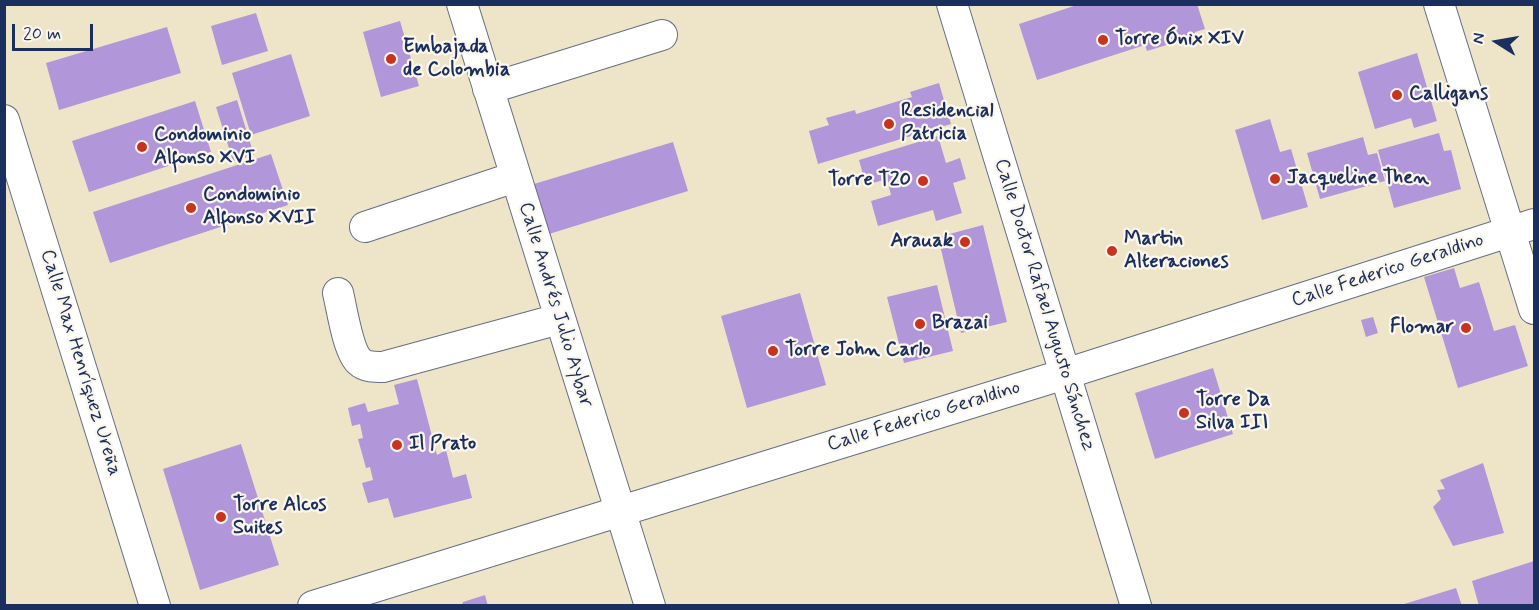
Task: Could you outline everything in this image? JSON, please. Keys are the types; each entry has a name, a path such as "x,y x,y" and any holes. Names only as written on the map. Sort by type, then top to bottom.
{"street":[{"name":"Calle Andrés Julio Aybar","path":"462,4 650,606"},
{"name":"Calle Doctor Rafael Augusto Sánchez","path":"952,4 1136,606"},
{"path":"1439,4 1522,228 1534,309"},
{"path":"488,89 662,35"},
{"name":"Calle Max Henríquez Ureña","path":"4,120 155,606"},
{"path":"365,227 515,177"},
{"name":"Calle Federico Geraldino","path":"313,606 1065,374 1522,228"},
{"path":"338,293 353,352 360,363 371,366 383,367 560,319"}],"building":[{"name":"Torre Ónix XIV","path":"1080,4 1197,4 1205,29 1195,32 1196,36 1147,51 1145,45 1037,80 1019,24"},
{"path":"256,13 268,51 222,65 211,26"},
{"name":"Embajada de Colombia","path":"400,21 419,86 381,97 363,32"},
{"path":"167,27 181,73 59,110 46,63"},
{"name":"Calligans","path":"1417,53 1437,121 1414,128 1411,118 1375,129 1358,72"},
{"path":"291,54 310,116 251,135 232,73"},
{"name":"Residencial Patricia","path":"939,83 951,124 818,164 809,131 829,125 826,118 855,110 856,114 912,97 910,92"},
{"path":"237,100 254,155 233,161 216,107"},
{"name":"Condominio Alfonso XVI","path":"195,101 211,152 89,192 72,141"},
{"name":"Jacqueline Then","path":"1270,119 1280,152 1291,149 1308,207 1262,220 1235,130"},
{"path":"1439,133 1444,151 1451,150 1461,189 1394,208 1378,150"},
{"name":"Torre T20","path":"938,136 946,163 960,158 966,179 953,183 962,213 936,221 933,210 878,226 871,201 891,195 887,179 866,185 859,160"},
{"path":"1363,137 1368,155 1377,153 1385,181 1320,199 1307,153"},
{"path":"673,142 688,191 549,234 534,184"},
{"name":"Condominio Alfonso XVII","path":"271,154 288,205 110,263 93,212"},
{"path":"983,225 1007,322 961,333 938,237"},
{"name":"Flomar","path":"1454,268 1460,288 1479,282 1494,331 1515,325 1528,366 1458,388 1424,277"},
{"name":"Brazai","path":"937,285 953,351 904,363 887,297"},
{"name":"Torre John Carlo","path":"800,293 826,385 747,408 721,316"},
{"path":"1373,317 1378,333 1366,337 1361,320"},
{"name":"Torre Da Silva III","path":"1213,368 1233,434 1155,459 1135,393"},
{"name":"Il Prato","path":"417,379 437,455 446,450 453,478 466,474 472,498 394,518 388,498 368,503 362,483 373,480 370,467 366,468 358,439 363,438 360,424 352,426 348,408 365,403 368,412 399,404 394,385"},
{"name":"Torre Alcos Suites","path":"241,444 279,565 200,590 163,469"},
{"path":"1483,463 1504,533 1453,546 1433,507 1441,499 1437,490 1445,489 1440,480"},
{"path":"1534,561 1534,606 1479,606 1472,581"},
{"path":"1456,588 1462,606 1401,605"},
{"path":"485,595 488,606 462,606 463,602"}],"place":[{"name":"Torre Ónix XIV","path":"1103,40"},
{"name":"Embajada de Colombia","path":"391,59"},
{"name":"Calligans","path":"1397,95"},
{"name":"Residencial Patricia","path":"889,124"},
{"name":"Condominio Alfonso XVI","path":"142,147"},
{"name":"Jacqueline Then","path":"1275,179"},
{"name":"Torre T20","path":"923,181"},
{"name":"Condominio Alfonso XVII","path":"191,208"},
{"name":"Arauak","path":"965,242"},
{"name":"Martin Alteraciones","path":"1112,251"},
{"name":"Brazai","path":"920,324"},
{"name":"Flomar","path":"1466,328"},
{"name":"Torre John Carlo","path":"773,351"},
{"name":"Torre Da Silva III","path":"1184,413"},
{"name":"Il Prato","path":"397,445"},
{"name":"Torre Alcos Suites","path":"221,517"}]}
